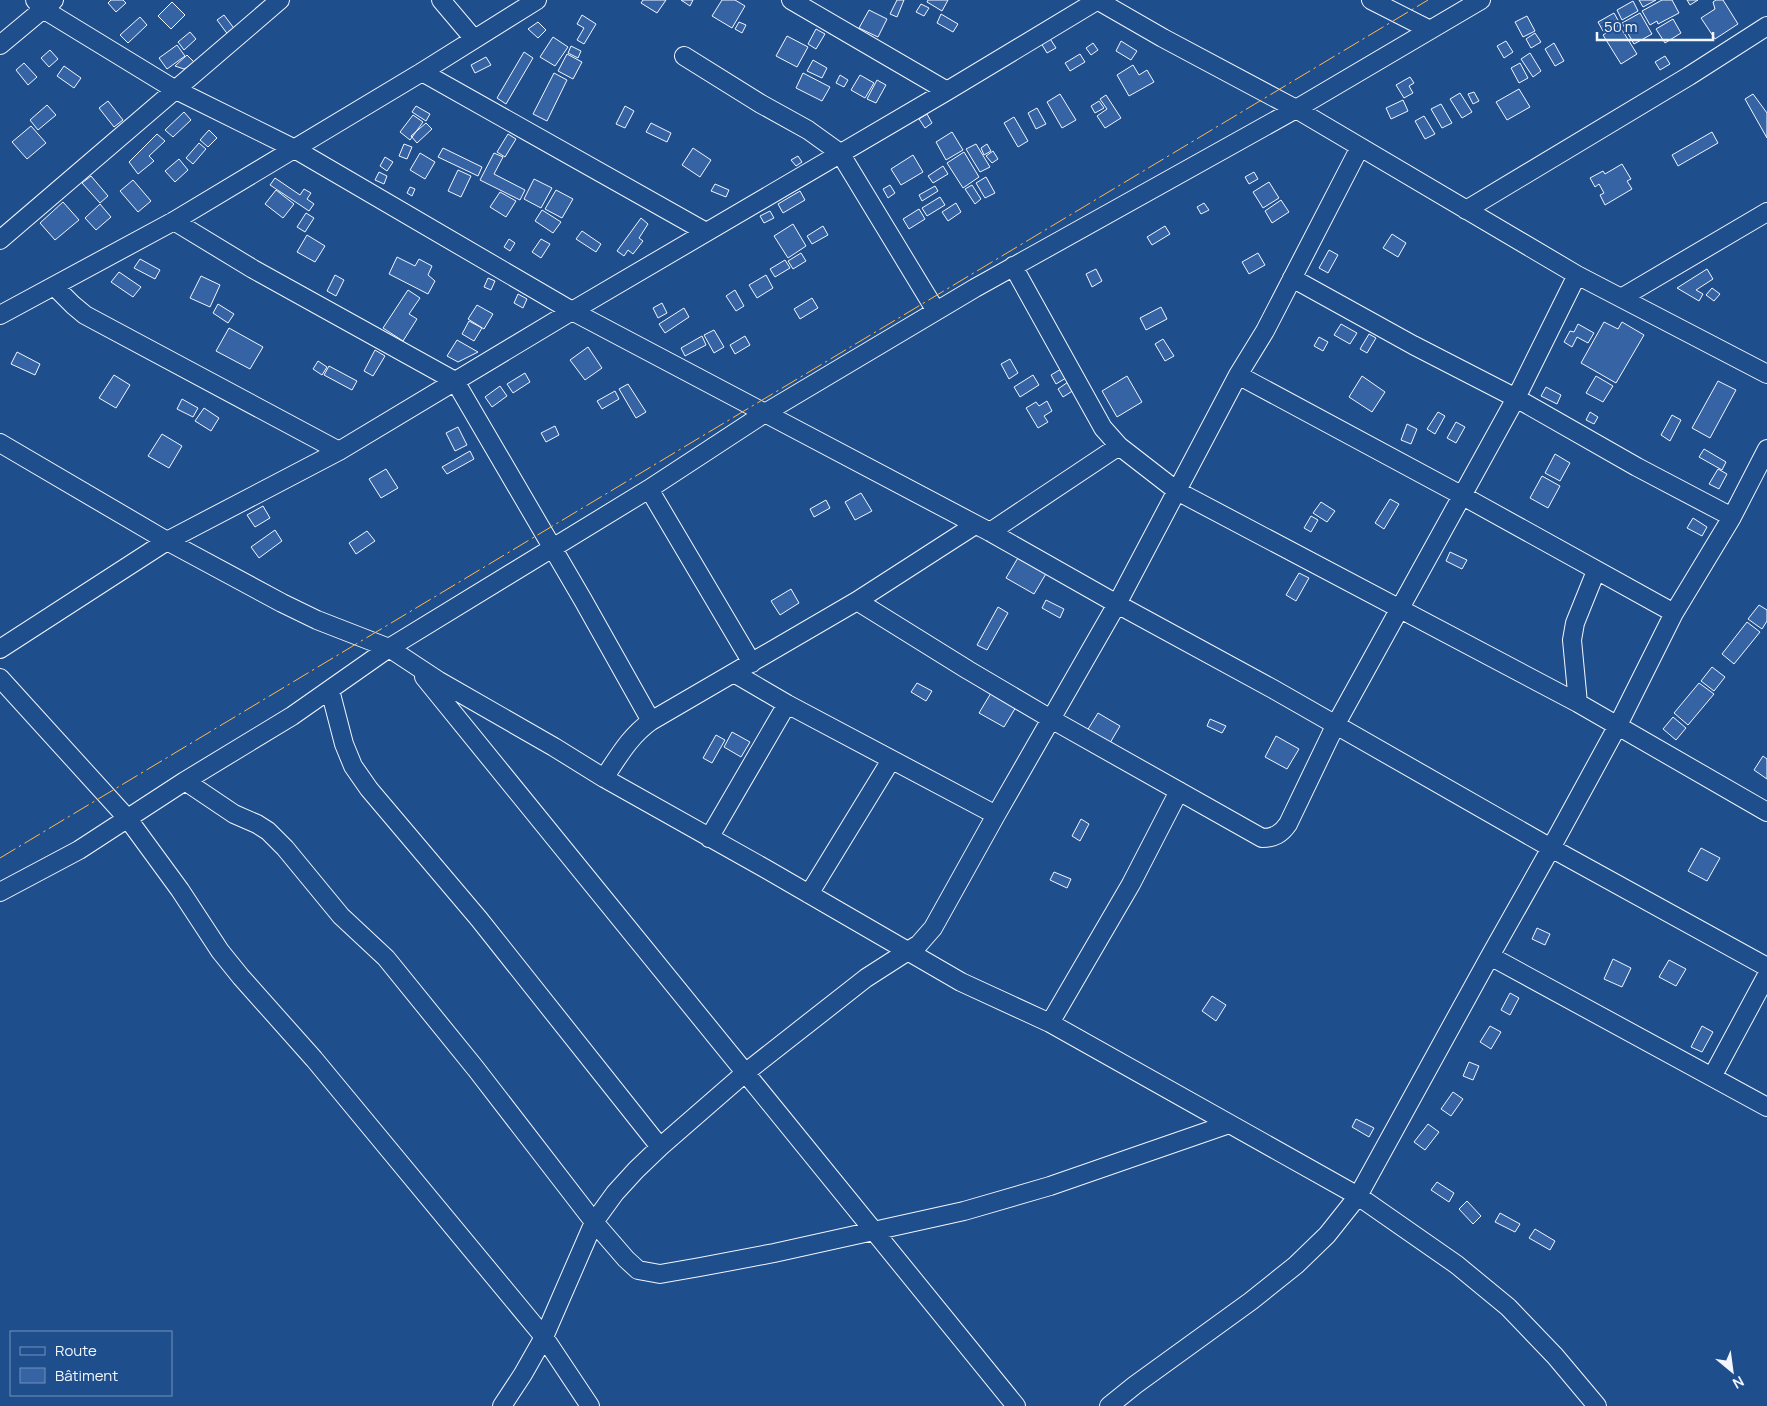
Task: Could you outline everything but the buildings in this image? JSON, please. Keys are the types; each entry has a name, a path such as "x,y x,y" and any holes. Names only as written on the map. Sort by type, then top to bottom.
{"street":[{"path":"0,240 280,0"},
{"path":"441,0 474,39"},
{"path":"0,315 174,221 422,72 537,0"},
{"path":"791,0 947,91"},
{"path":"0,649 167,541 339,451 572,311 947,91 1097,0 1163,38 1296,109 1577,275 1767,374"},
{"path":"1371,0 1430,30"},
{"path":"0,892 78,850 128,819 185,781 292,716 389,648 649,489 765,413 1013,266 1296,109 1481,0"},
{"path":"0,45 44,3 174,89 293,148 572,311 982,528 1336,724 1552,848 1767,967"},
{"path":"1466,210 1767,26"},
{"path":"684,56 761,104 808,130 840,153 936,311"},
{"path":"422,72 706,232"},
{"path":"502,1406 544,1338 594,1222 615,1193 660,1147 745,1073 866,978 926,938 933,928 1117,604 1238,376 1264,331 1360,147"},
{"path":"1622,298 1767,212"},
{"path":"174,221 253,269 455,381 651,721"},
{"path":"1013,266 1103,428 1119,446 1177,491 1578,703 1767,812"},
{"path":"857,601 968,670 1262,838 1277,836 1288,824 1336,724 1516,398 1577,275"},
{"path":"1292,278 1732,517"},
{"path":"55,286 73,305 85,314 339,451"},
{"path":"1238,376 1461,495 1674,614"},
{"path":"0,443 167,541 282,603 318,620 389,648 447,686 554,746 604,778 766,868 961,982 1050,1024 1358,1196 1457,1266 1508,1307 1555,1356 1597,1406"},
{"path":"604,778 637,731 651,721 1119,446"},
{"path":"1109,1406 1251,1301 1296,1265 1327,1235 1358,1196 1490,956 1552,848 1617,727 1674,614 1732,517 1767,449"},
{"path":"649,489 752,663"},
{"path":"1578,703 1572,640 1575,623 1596,571"},
{"path":"414,665 1016,1406"},
{"path":"734,673 787,704 996,815"},
{"path":"0,678 128,819 180,890 220,951 314,1059 544,1338 590,1406"},
{"path":"330,690 344,744 352,766 369,789 479,919 660,1147"},
{"path":"710,838 787,704"},
{"path":"808,894 891,760"},
{"path":"185,781 234,814 268,831 285,848 336,910 386,958 594,1222 638,1270 660,1274 774,1253 964,1211 1050,1186 1229,1124"},
{"path":"1050,1024 1131,884 1179,791"},
{"path":"1490,956 1767,1107"},
{"path":"1712,1077 1767,975"}],"power":[{"path":"0,858 1428,0"}]}
